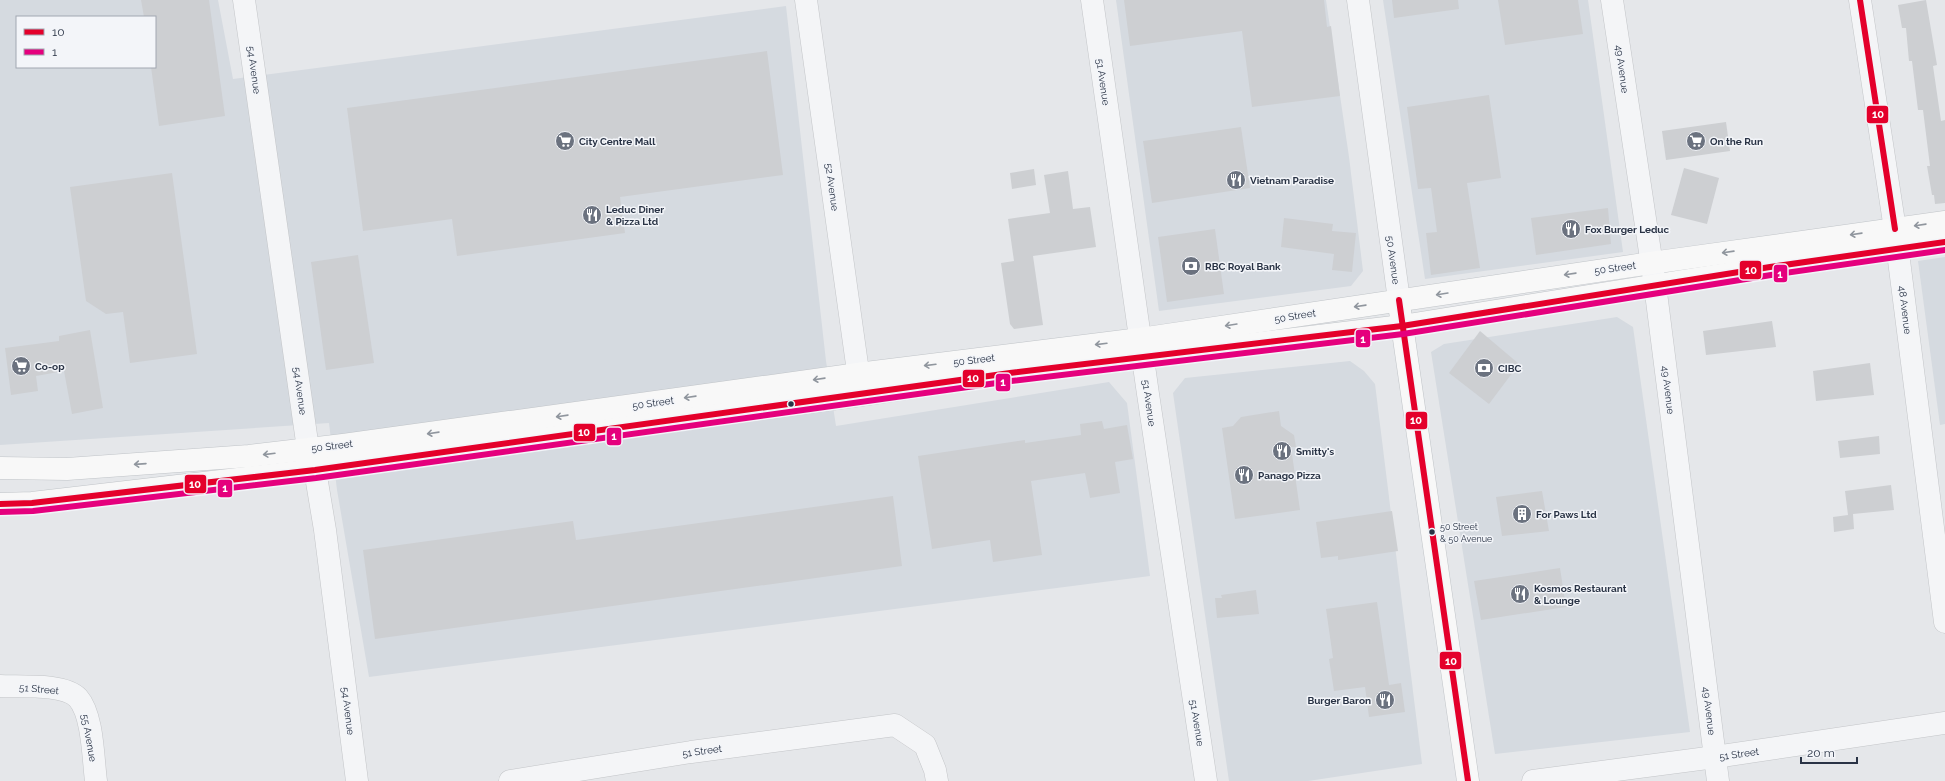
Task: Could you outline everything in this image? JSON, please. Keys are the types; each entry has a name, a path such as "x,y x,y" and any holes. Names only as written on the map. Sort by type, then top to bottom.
{"main road":[{"name":"50 Street","path":"0,468 67,469 249,456 544,418 858,374 1402,326 1655,285 1896,239 1945,222"},
{"name":"50 Street","path":"0,504 32,503 315,470 861,395 1010,373 1399,300 1651,263 1896,239 1945,242"},
{"name":"50 Avenue","path":"1399,300 1468,781"}],"street":[{"name":"54 Avenue","path":"244,0 308,449 315,470 325,530 357,781"},
{"name":"52 Avenue","path":"806,0 861,395"},
{"name":"51 Avenue","path":"1092,0 1141,349 1206,781"},
{"name":"50 Avenue","path":"1358,0 1399,300"},
{"name":"49 Avenue","path":"1612,0 1655,285 1718,781"},
{"name":"48 Avenue","path":"1860,0 1896,239 1945,622"},
{"name":"51 Street","path":"0,686 56,689 77,697"},
{"name":"55 Avenue","path":"77,697 84,708 88,720 96,781"},
{"name":"51 Street","path":"1533,781 1562,779 1945,723"},
{"name":"51 Street","path":"510,781 691,752 895,725 925,745 936,775"}],"shaded area":[{"path":"0,0 218,0 233,79 786,6 826,361 836,426 1109,382 1127,403 1150,576 369,677 337,490 329,423 0,445"},
{"path":"1116,0 1326,0 1349,157 1363,271 1351,286 1159,311"},
{"path":"1383,0 1588,0 1623,252 1425,279"},
{"path":"1945,257 1945,424 1940,425 1918,261"},
{"path":"1617,317 1633,327 1690,732 1495,754 1431,352 1444,344"},
{"path":"1350,361 1364,371 1375,384 1422,764 1308,781 1229,781 1173,393 1185,378"}],"building":[{"path":"141,0 209,0 225,116 159,126 151,68 156,68 156,16 144,16"},
{"path":"1124,0 1324,0 1327,27 1331,26 1340,96 1252,107 1242,31 1130,46"},
{"path":"1392,0 1458,0 1459,9 1394,18"},
{"path":"1498,0 1578,0 1583,34 1505,45"},
{"path":"1926,0 1937,65 1933,66 1941,121 1945,120 1945,203 1935,204 1927,166 1930,166 1923,110 1918,110 1912,61 1909,61 1906,28 1902,28 1898,5"},
{"name":"City Centre Mall","path":"767,51 783,175 620,197 625,233 457,256 452,219 363,231 347,108"},
{"path":"1489,95 1501,178 1467,183 1480,268 1431,275 1426,233 1437,232 1431,188 1418,189 1407,107"},
{"name":"On the Run","path":"1726,122 1730,151 1666,160 1662,131"},
{"path":"1241,127 1250,188 1152,203 1143,141"},
{"path":"1684,168 1719,178 1707,224 1671,215"},
{"path":"1034,169 1036,185 1012,189 1010,173"},
{"path":"1068,171 1073,209 1090,207 1096,247 1033,256 1043,325 1014,329 1010,324 1001,263 1014,261 1008,219 1050,213 1044,175"},
{"path":"172,173 197,354 130,363 123,312 106,314 86,301 70,187"},
{"name":"Fox Burger Leduc","path":"1608,208 1611,244 1536,255 1531,218"},
{"path":"1284,218 1333,224 1332,231 1356,233 1352,272 1332,270 1334,254 1281,247"},
{"name":"RBC Royal Bank","path":"1215,229 1224,294 1167,302 1158,237"},
{"path":"358,255 374,363 326,370 311,262"},
{"path":"1772,321 1776,347 1706,355 1703,331"},
{"name":"Co-op","path":"90,330 103,408 72,414 64,371 36,376 38,391 11,395 5,348 59,341 59,336"},
{"name":"CIBC","path":"1480,331 1519,364 1489,404 1449,373"},
{"path":"1870,363 1874,395 1816,401 1813,371"},
{"path":"1279,411 1281,426 1294,435 1296,447 1291,447 1300,510 1235,519 1222,428 1233,426 1241,417"},
{"path":"1102,421 1104,429 1127,425 1133,459 1115,462 1120,493 1090,498 1085,473 1031,481 1042,555 993,562 990,540 932,549 918,456 1025,440 1025,443 1081,435 1080,424"},
{"path":"1879,436 1880,454 1840,458 1838,441"},
{"path":"1891,485 1894,510 1853,514 1854,529 1834,532 1833,517 1848,515 1845,491"},
{"name":"For Paws Ltd","path":"1542,491 1549,531 1502,536 1496,497"},
{"path":"893,496 902,566 375,639 363,550 573,521 576,540"},
{"path":"1392,511 1398,551 1338,560 1338,556 1321,558 1316,522"},
{"name":"Kosmos Restaurant & Lounge","path":"1560,568 1566,607 1481,620 1474,581"},
{"path":"1256,590 1259,614 1217,618 1215,598 1222,598 1221,595"},
{"path":"1377,602 1389,685 1401,683 1405,712 1369,717 1365,687 1334,691 1329,659 1333,658 1326,609"}],"transit line":[{"name":"10","path":"1860,0 1895,229"},
{"name":"10","path":"0,504 32,503 315,470 1010,373 1402,326 1770,267 1945,242"},
{"name":"1","path":"0,512 33,511 316,478 1011,381 1403,334 1771,275 1945,250"},
{"name":"10","path":"1399,300 1468,781"}],"place":[{"name":"City Centre Mall","path":"565,141"},
{"name":"On the Run","path":"1696,141"},
{"name":"Vietnam Paradise","path":"1236,180"},
{"name":"Leduc Diner & Pizza Ltd","path":"592,215"},
{"name":"Fox Burger Leduc","path":"1571,229"},
{"name":"RBC Royal Bank","path":"1191,266"},
{"name":"Co-op","path":"21,366"},
{"name":"CIBC","path":"1484,368"},
{"name":"Smitty's","path":"1282,451"},
{"name":"Panago Pizza","path":"1244,475"},
{"name":"For Paws Ltd","path":"1522,514"},
{"name":"50 Street & 50 Avenue","path":"1432,532"},
{"name":"Kosmos Restaurant & Lounge","path":"1520,594"},
{"name":"Burger Baron","path":"1385,700"}]}
